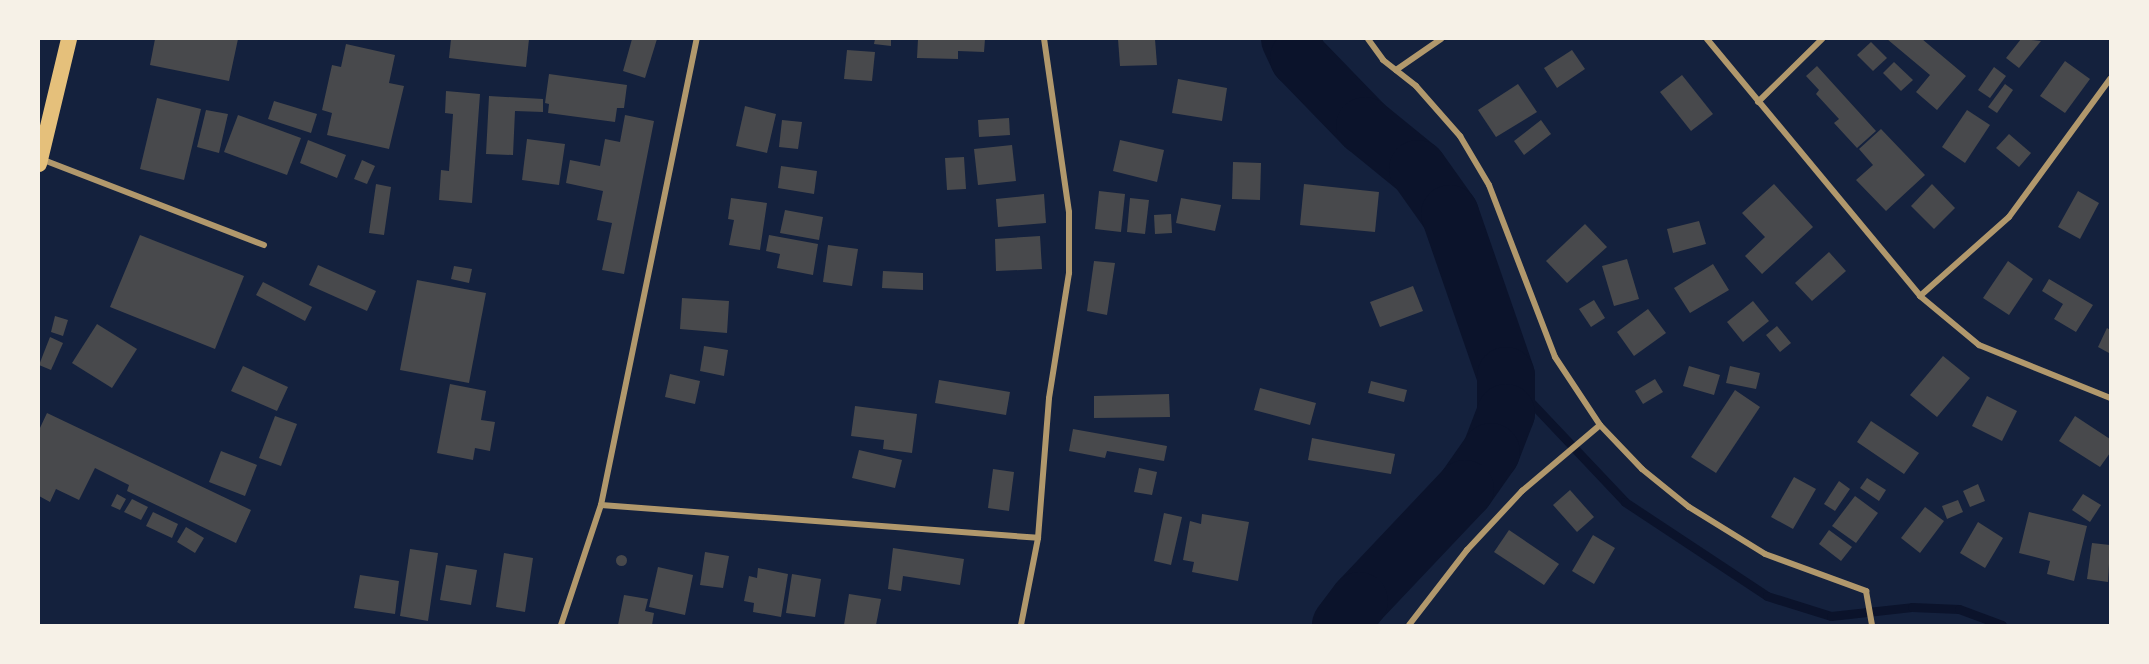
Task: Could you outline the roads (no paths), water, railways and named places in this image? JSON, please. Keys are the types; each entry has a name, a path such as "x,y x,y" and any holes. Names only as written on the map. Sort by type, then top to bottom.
{"highway":[{"path":"40,162 69,39"}],"street":[{"path":"561,625 601,505 697,39"},
{"path":"1021,625 1038,538 1049,398 1069,273 1070,212 1044,39"},
{"path":"1368,39 1396,70 1416,86 1460,136 1489,185 1555,357 1600,424 1642,469 1689,507 1765,554 1866,591 1872,625"},
{"path":"1396,70 1441,39"},
{"path":"1707,39 1920,296 1979,345 2110,398"},
{"path":"1758,102 1822,39"},
{"path":"1920,296 2009,217 2110,79"},
{"path":"40,162 264,245"},
{"path":"1409,625 1467,550 1522,491 1600,424"},
{"path":"601,505 1038,538"}],"waterway":[{"path":"1290,39 1299,58 1365,126 1418,169 1450,214 1506,376 1506,413 1491,452 1465,489 1359,601 1341,625"},
{"path":"1506,376 1625,502 1767,596 1831,616 1912,607 1959,609 2002,625"}]}
